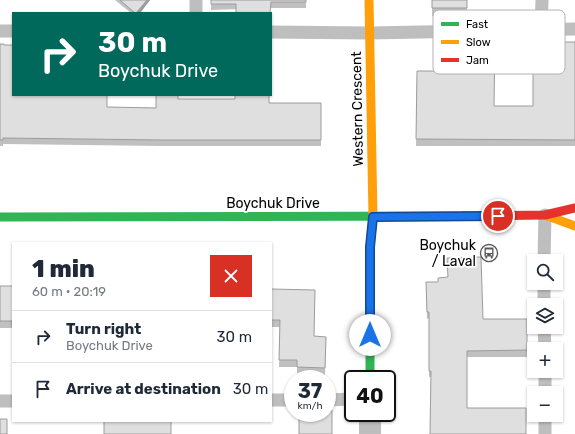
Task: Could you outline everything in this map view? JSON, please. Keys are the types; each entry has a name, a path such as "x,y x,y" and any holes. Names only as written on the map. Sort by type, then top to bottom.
{"street":[{"name":"Western Crescent","path":"370,0 373,217 370,247 370,370"},
{"name":"Boychuk Drive","path":"0,217 373,217 545,215 575,208"},
{"name":"Boychuk Drive","path":"545,215 575,226"},
{"path":"370,422 370,434"}],"lane":[{"path":"196,0 196,12"},
{"path":"565,29 575,29"},
{"path":"0,31 12,30"},
{"path":"272,32 433,32"},
{"path":"544,254 545,215"},
{"path":"272,400 284,400"},
{"path":"0,401 12,401"},
{"path":"545,422 545,434"}],"building":[{"path":"120,0 147,0 137,12 134,12"},
{"path":"211,0 306,0 306,2 271,2 270,12 236,12 236,4 211,4"},
{"path":"432,0 467,0 467,8 432,8"},
{"path":"565,42 575,42 575,140 416,139 417,71 433,71 433,74 494,74 494,106 533,106 533,74 565,74"},
{"path":"0,44 12,45 12,96 107,96 107,107 156,108 156,96 178,96 178,99 235,99 235,96 269,96 269,103 321,103 321,140 3,138 3,140 0,140"},
{"path":"481,257 483,319 527,319 527,350 467,351 467,408 526,408 526,434 430,434 431,371 429,371 429,312 427,312 426,282 438,282 438,278 448,277 447,258"},
{"path":"0,286 12,286 12,321 0,321"},
{"path":"272,289 315,290 314,336 326,337 325,368 297,367 297,360 279,360 280,320 272,320"},
{"path":"0,419 7,419 7,434 0,434"},
{"path":"104,422 171,422 171,434 104,434"},
{"path":"299,422 332,422 332,434 299,434"}],"traffic: fast":[{"path":"0,217 463,216"},
{"path":"370,266 370,370"}],"traffic: slow":[{"path":"369,0 373,217 370,266"},
{"path":"545,215 575,226"}],"traffic: jam":[{"path":"463,216 545,215 575,208"}],"place":[{"name":"Boychuk / Laval","path":"489,253"}],"route":[{"path":"370,335 370,247 373,217 498,216"}]}
